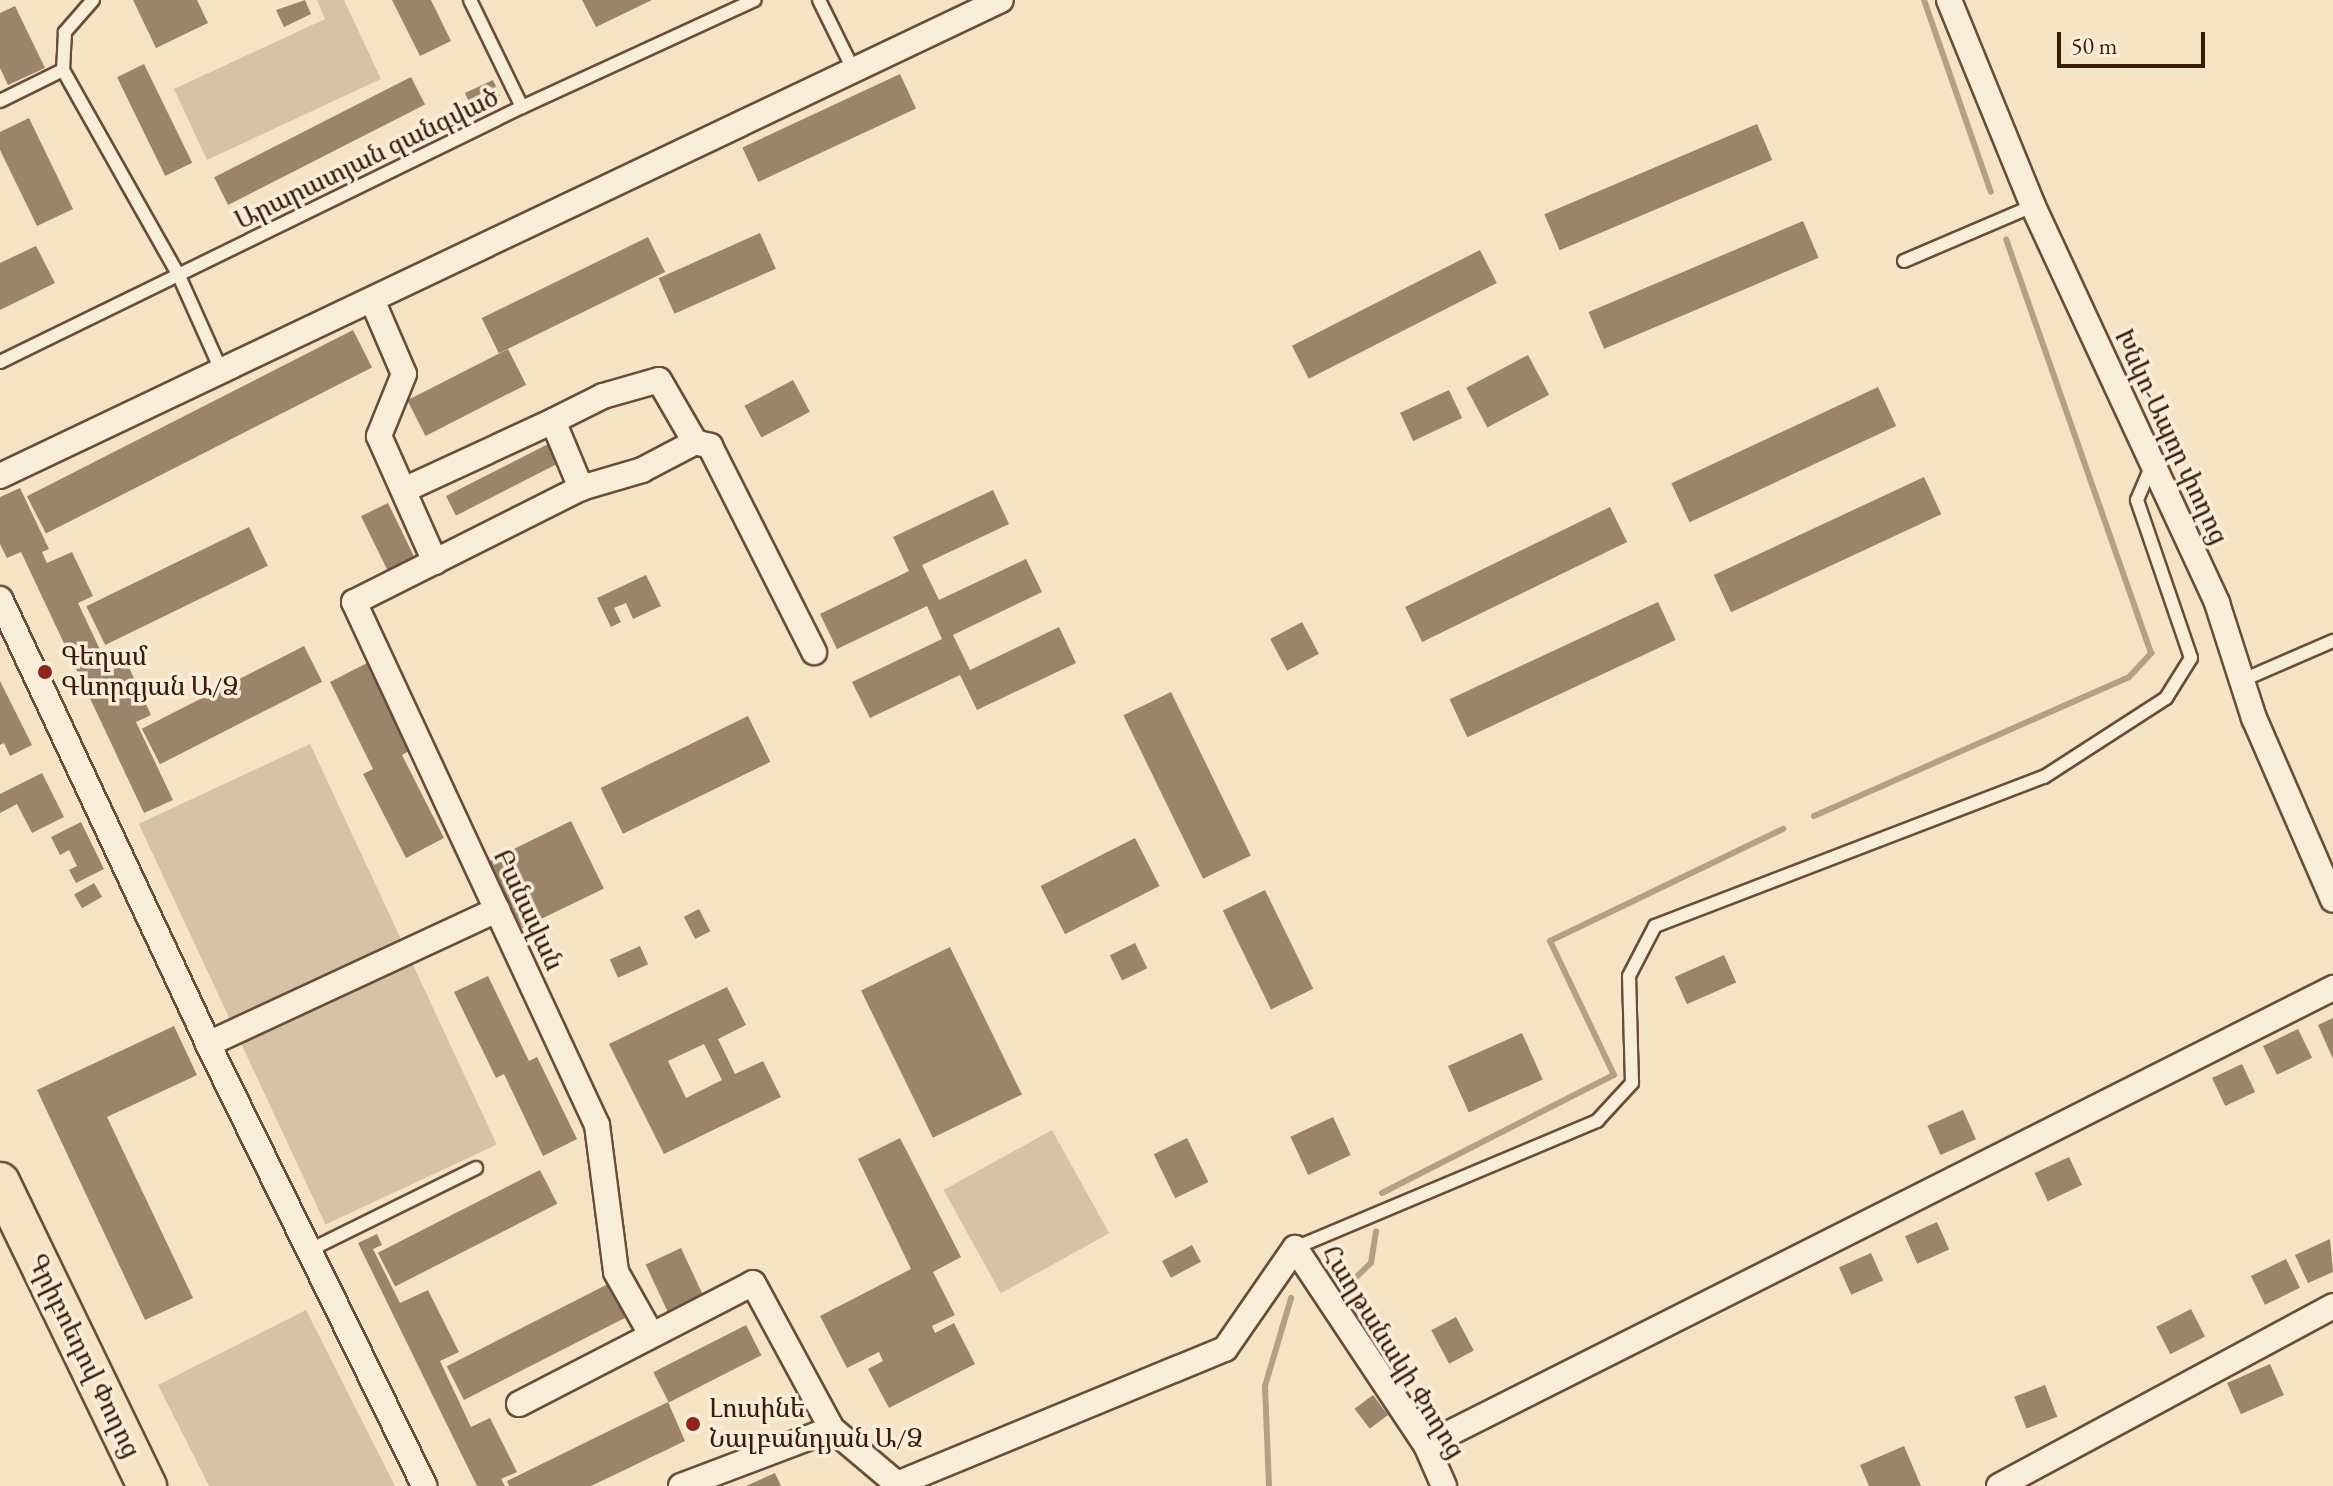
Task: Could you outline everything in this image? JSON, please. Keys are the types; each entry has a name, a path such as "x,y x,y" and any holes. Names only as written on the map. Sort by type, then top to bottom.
{"main road":[{"name":"Գրիբոեդով Փողոց","path":"0,1182 147,1486"}],"street":[{"path":"0,476 373,302 1001,0"},
{"name":"Խնկո-Ապոր փողոց","path":"1949,0 2033,206 2217,603 2245,679 2254,718 2333,900"},
{"path":"373,302 404,374 379,436 435,562 581,488 642,470 695,442 710,446 814,652"},
{"path":"404,490 603,396 659,380 695,442"},
{"path":"553,421 581,488"},
{"name":"Բանավան","path":"435,562 354,602 597,1125 616,1272 651,1334"},
{"path":"3,611 208,1044 312,1249 425,1486"},
{"path":"208,1044 497,910"},
{"path":"1426,1445 2333,988"},
{"path":"519,1404 753,1283 832,1429 897,1484 1225,1349 1295,1248"},
{"name":"Հաղթանակի Փողոց","path":"1295,1248 1426,1445 1444,1486"},
{"path":"1999,1486 2333,1306"},
{"path":"681,1486 832,1429"}],"lane":[{"path":"93,0 65,32 63,70 179,276 222,372"},
{"path":"470,0 522,107"},
{"name":"Արարատյան զանգված","path":"0,362 522,107 755,0"},
{"path":"819,0 854,71"},
{"path":"0,101 63,70"},
{"path":"1904,261 2033,206"},
{"path":"1295,1248 1597,1121 1632,1083 1629,976 1655,926 2044,777 2166,698 2191,658 2137,500 2152,464"},
{"path":"2245,679 2333,641"},
{"path":"312,1249 476,1168"}],"shaded area":[{"path":"317,0 344,0 381,79 207,160 174,89 325,19"},
{"path":"310,744 497,1145 326,1224 139,824"},
{"path":"1052,1130 1109,1233 1001,1293 944,1190"},
{"path":"306,1310 395,1486 209,1486 158,1385"}],"building":[{"path":"133,0 197,0 208,23 156,48"},
{"path":"305,0 311,14 284,27 276,10"},
{"path":"392,0 431,0 451,41 420,56"},
{"path":"582,0 652,0 596,27"},
{"path":"15,6 45,68 8,85 0,68 0,13"},
{"path":"144,64 192,163 165,176 117,77"},
{"path":"900,74 916,108 758,182 742,148"},
{"path":"411,77 425,105 228,205 214,177"},
{"path":"493,80 500,95 472,109 465,93"},
{"path":"29,118 73,209 37,226 0,150 0,132"},
{"path":"1757,124 1772,160 1560,250 1544,214"},
{"path":"1803,221 1819,258 1604,349 1589,312"},
{"path":"760,233 776,269 674,314 659,278"},
{"path":"648,237 665,272 499,353 482,318"},
{"path":"36,246 55,283 0,310 0,263"},
{"path":"1480,250 1497,283 1309,379 1292,346"},
{"path":"353,330 372,367 46,534 27,496"},
{"path":"508,349 526,385 425,436 407,400"},
{"path":"1528,355 1549,395 1487,428 1466,388"},
{"path":"793,380 810,412 761,438 744,406"},
{"path":"1878,387 1896,426 1690,522 1671,483"},
{"path":"1449,390 1462,418 1413,441 1400,413"},
{"path":"552,442 562,462 456,516 446,496"},
{"path":"1924,477 1941,514 1731,612 1714,575"},
{"path":"20,488 49,549 42,552 47,563 72,552 93,596 78,603 103,656 120,648 151,715 136,722 173,800 144,813 21,552 7,558 0,544 0,497"},
{"path":"993,490 1009,524 922,565 939,600 1026,559 1042,592 953,635 970,670 1059,627 1076,663 977,710 960,675 870,718 852,682 942,639 927,606 837,649 820,614 909,571 893,537"},
{"path":"388,503 414,557 387,570 361,516"},
{"path":"1610,507 1627,542 1422,642 1405,607"},
{"path":"249,527 268,566 105,645 86,606"},
{"path":"646,575 661,606 633,619 626,603 614,608 621,622 611,627 597,598"},
{"path":"1658,602 1676,640 1467,737 1450,699"},
{"path":"1302,622 1319,654 1287,671 1270,639"},
{"path":"304,646 322,682 160,764 142,729"},
{"path":"367,663 411,750 402,755 444,838 406,858 363,774 373,769 330,682"},
{"path":"0,681 32,745 10,756 4,743 0,745"},
{"path":"1171,692 1251,856 1203,879 1123,715"},
{"path":"748,716 770,762 623,834 601,788"},
{"path":"42,773 64,817 32,833 17,804 0,813 0,794"},
{"path":"571,821 604,888 522,928 489,861"},
{"path":"81,822 104,869 76,883 69,870 77,866 69,850 60,855 51,837"},
{"path":"1135,838 1160,886 1065,934 1041,886"},
{"path":"94,883 102,897 82,908 74,894"},
{"path":"1265,890 1313,989 1271,1009 1223,911"},
{"path":"699,909 710,931 695,939 684,917"},
{"path":"1135,943 1147,968 1122,980 1110,955"},
{"path":"640,946 648,964 618,978 610,959"},
{"path":"950,947 1022,1094 933,1138 861,990"},
{"path":"1724,955 1736,982 1687,1004 1675,977"},
{"path":"488,976 529,1061 537,1057 577,1139 543,1156 504,1074 496,1078 454,992"},
{"path":"727,987 746,1025 718,1039 735,1074 763,1061 781,1097 664,1154 609,1044","holes":["704,1044 722,1080 686,1098 668,1061"]},
{"path":"2333,1018 2333,1059 2318,1025"},
{"path":"174,1026 197,1075 107,1117 193,1298 145,1320 37,1090"},
{"path":"2298,1029 2312,1058 2277,1075 2263,1046"},
{"path":"1522,1033 1543,1080 1469,1113 1448,1066"},
{"path":"2242,1064 2255,1092 2225,1106 2212,1078"},
{"path":"1963,1110 1976,1139 1940,1155 1927,1126"},
{"path":"1333,1117 1351,1155 1308,1175 1290,1137"},
{"path":"900,1138 961,1257 933,1272 955,1315 932,1326 935,1333 954,1323 975,1364 889,1408 868,1369 883,1361 879,1352 847,1368 820,1316 911,1269 858,1159"},
{"path":"1187,1138 1208,1182 1175,1198 1154,1154"},
{"path":"2069,1157 2082,1185 2048,1201 2035,1173"},
{"path":"540,1170 557,1204 395,1286 378,1253"},
{"path":"1937,1222 1949,1249 1917,1264 1905,1236"},
{"path":"377,1234 382,1245 373,1249 400,1303 428,1290 459,1352 440,1361 471,1427 490,1418 517,1472 501,1479 505,1486 477,1486 358,1243"},
{"path":"2330,1239 2333,1272 2308,1283 2295,1255"},
{"path":"1192,1245 1201,1262 1171,1278 1162,1261"},
{"path":"681,1248 704,1298 669,1314 646,1264"},
{"path":"1871,1253 1883,1280 1851,1295 1839,1267"},
{"path":"2286,1259 2300,1288 2265,1305 2251,1276"},
{"path":"608,1284 625,1318 464,1400 447,1366"},
{"path":"2191,1309 2205,1337 2170,1354 2156,1327"},
{"path":"1456,1317 1474,1351 1449,1364 1431,1330"},
{"path":"746,1325 761,1355 669,1403 653,1372"},
{"path":"2270,1364 2284,1395 2241,1414 2227,1383"},
{"path":"2045,1385 2057,1417 2026,1429 2014,1397"},
{"path":"1373,1395 1388,1415 1370,1429 1355,1409"},
{"path":"668,1402 685,1441 591,1486 509,1486 507,1481"},
{"path":"1904,1446 1921,1486 1869,1486 1860,1465"},
{"path":"775,1473 781,1486 746,1486"}],"waterway":[{"path":"1924,0 1991,192"},
{"path":"1814,816 2129,677 2151,653 2006,240"},
{"path":"1382,1193 1614,1075 1550,941 1783,829"},
{"path":"1347,1286 1371,1263 1376,1231"},
{"path":"1269,1486 1265,1386 1291,1298"}],"place":[{"name":"Գեղամ Գևորգյան Ա/Ձ","path":"45,672"},
{"name":"Լուսինե Նալբանդյան Ա/Ձ","path":"693,1424"}]}
